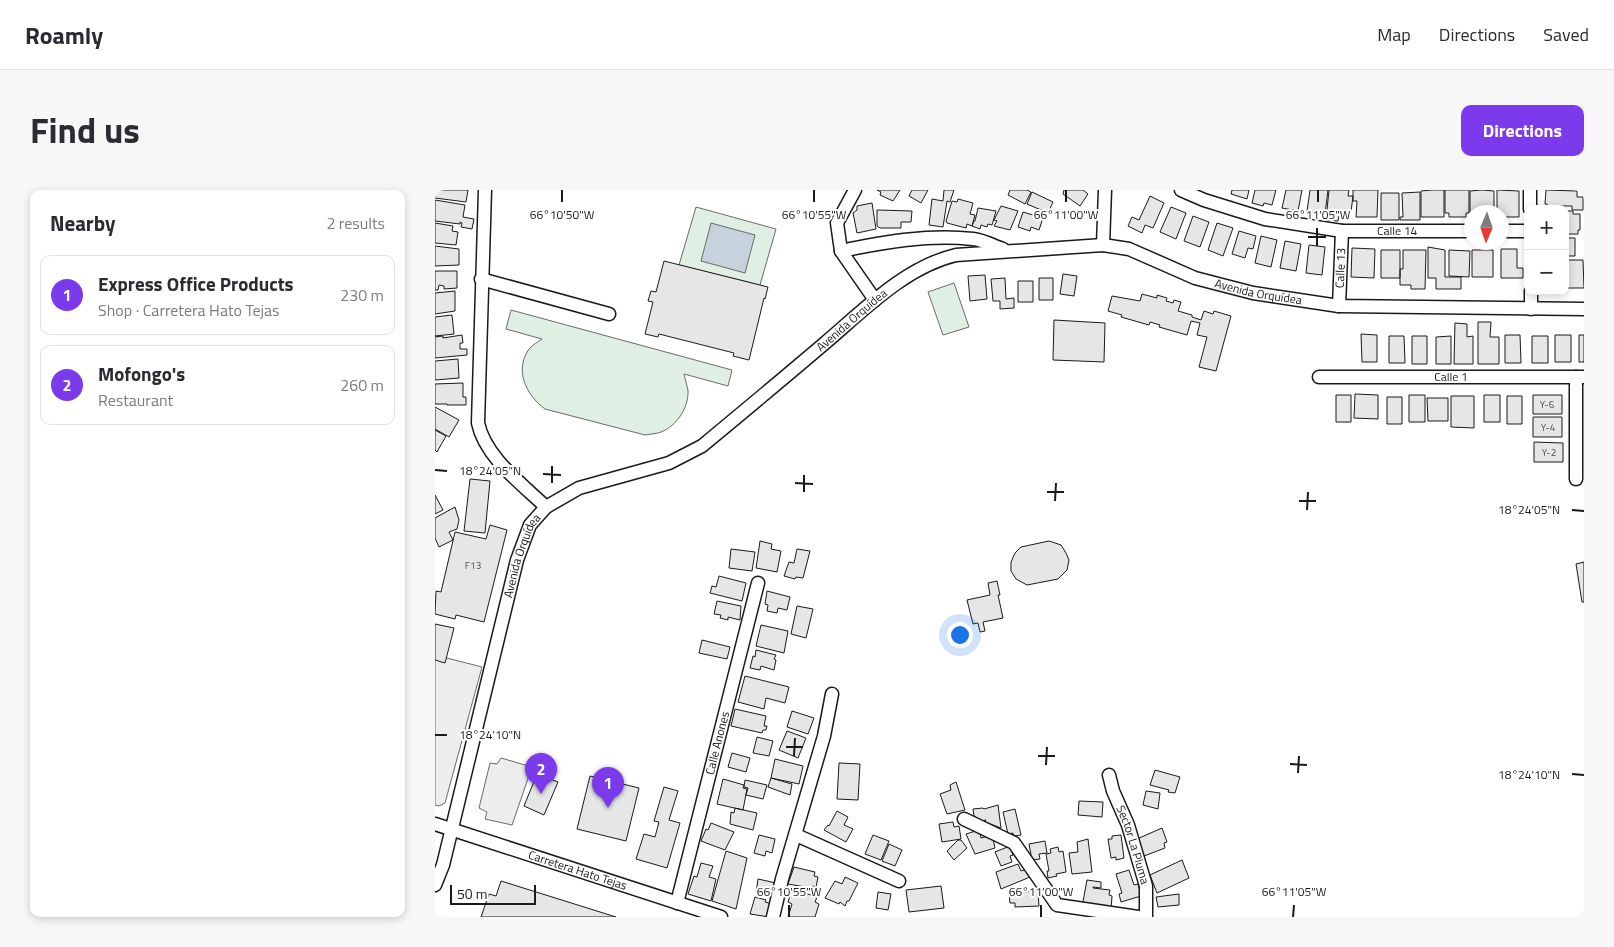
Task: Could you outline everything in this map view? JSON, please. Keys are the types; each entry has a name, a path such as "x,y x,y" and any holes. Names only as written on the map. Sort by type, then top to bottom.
{"street":[{"path":"855,190 837,223 841,252 875,300"},
{"path":"1103,245 1105,190"},
{"name":"Calle 14","path":"1181,190 1206,195 1265,218 1342,231 1464,231"},
{"path":"1529,190 1530,205"},
{"path":"485,191 478,424 481,435 490,451 546,507"},
{"name":"Calle 13","path":"1339,306 1342,231"},
{"path":"1509,231 1524,231"},
{"path":"841,252 917,238 975,239 1010,252"},
{"name":"Avenida Orquídea","path":"435,885 443,865 517,560 530,525 546,507 579,488 669,463 702,446 875,300 919,268 938,259 956,254 1103,245 1129,249 1195,278 1253,293 1339,306 1584,309"},
{"path":"481,279 609,314"},
{"path":"1531,295 1531,309"},
{"name":"Calle 1","path":"1319,376 1580,377"},
{"path":"1577,480 1580,377"},
{"name":"Calle Anones","path":"677,903 758,583"},
{"path":"773,917 823,736 832,694"},
{"name":"Sector La Pluma","path":"1109,775 1113,791 1128,825 1146,886 1146,917"},
{"path":"964,819 1014,843 1057,905 1138,917"},
{"name":"Carretera Hato Tejas","path":"435,824 721,917"},
{"path":"795,835 899,882"}],"green space":[{"path":"696,207 776,229 760,285 679,265"},
{"path":"954,283 969,327 943,335 928,292"},
{"path":"511,310 732,370 728,386 684,374 688,396 681,415 667,429 659,433 645,435 545,409 532,397 522,374 525,357 529,349 542,339 506,329"}],"shaded area":[{"path":"711,223 755,235 745,273 701,261"},
{"path":"435,655 482,667 445,803 439,806 435,805"},
{"path":"501,758 532,767 512,825 485,819 487,812 479,808 490,763 497,764"}],"building":[{"path":"435,190 468,190 466,202 435,198"},
{"path":"877,190 900,190 893,201 880,195 881,192"},
{"path":"912,190 928,190 921,203 909,196"},
{"path":"944,190 954,190 950,202 947,201 943,227 929,225 932,199 943,201"},
{"path":"1010,190 1027,190 1031,192 1025,204 1008,195"},
{"path":"1064,190 1083,190 1088,194 1080,206 1063,194"},
{"path":"1232,190 1249,190 1247,199 1231,194"},
{"path":"1255,190 1276,190 1272,205 1264,203 1263,206 1252,203"},
{"path":"1286,190 1302,190 1298,211 1282,208"},
{"path":"1310,190 1328,190 1325,214 1307,211"},
{"path":"1329,190 1349,190 1348,196 1353,196 1351,212 1347,212 1347,216 1339,216 1338,221 1326,220"},
{"path":"1353,190 1378,190 1377,217 1356,217 1357,201 1353,201"},
{"path":"1444,190 1444,217 1421,217 1421,191"},
{"path":"1445,190 1469,190 1469,205 1464,205 1464,217 1449,217 1449,213 1445,213"},
{"path":"1497,190 1519,191 1519,217 1509,217 1509,205 1497,205"},
{"path":"1546,190 1577,191 1577,197 1583,197 1583,210 1572,210 1572,206 1569,205 1545,204"},
{"path":"1470,191 1494,191 1494,205 1470,205"},
{"path":"1032,192 1053,202 1048,213 1027,204"},
{"path":"1420,192 1420,220 1400,220 1400,217 1403,217 1402,193"},
{"path":"1381,193 1399,193 1399,220 1381,220"},
{"path":"1150,196 1164,203 1153,228 1145,225 1142,233 1128,226 1132,217 1139,220"},
{"path":"958,199 973,203 970,214 975,215 972,226 967,224 966,228 947,223 952,201 957,202"},
{"path":"435,200 465,205 463,217 474,219 472,229 461,227 462,223 460,222 460,224 435,221"},
{"path":"872,203 876,229 857,233 853,213 857,210 857,206"},
{"path":"1001,206 1018,211 1010,230 994,226 997,221 994,220"},
{"path":"1171,207 1186,213 1176,239 1160,232"},
{"path":"978,208 996,211 992,225 988,224 987,227 981,225 980,229 972,226"},
{"path":"877,210 912,211 911,222 901,222 901,228 880,228 877,226"},
{"path":"1569,211 1573,211 1573,214 1580,214 1580,230 1578,230 1578,234 1569,234"},
{"path":"1023,212 1043,218 1039,230 1031,227 1030,231 1018,227"},
{"path":"1193,216 1209,222 1200,247 1184,241"},
{"path":"435,223 453,226 452,231 458,232 456,245 435,243"},
{"path":"1217,223 1233,228 1223,256 1208,250"},
{"path":"1239,231 1256,236 1253,249 1248,248 1245,258 1232,254"},
{"path":"1261,236 1277,240 1271,267 1255,263"},
{"path":"1569,238 1575,238 1575,256 1569,256"},
{"path":"1285,241 1301,244 1296,271 1280,268"},
{"path":"1309,245 1325,247 1322,275 1306,273"},
{"path":"435,246 459,249 459,265 435,266"},
{"path":"1428,247 1445,250 1445,277 1461,277 1461,289 1436,289 1436,278 1428,278"},
{"path":"1352,248 1375,249 1374,278 1351,277"},
{"path":"1517,249 1517,268 1523,268 1523,278 1501,278 1501,250"},
{"path":"1381,250 1400,250 1400,278 1381,278"},
{"path":"1403,250 1426,250 1425,289 1411,289 1411,285 1400,285 1400,269 1403,269"},
{"path":"1449,250 1470,251 1469,277 1449,276"},
{"path":"1472,250 1493,250 1493,277 1472,277"},
{"path":"1569,260 1583,260 1584,288 1569,288"},
{"path":"664,261 768,287 749,360 733,356 734,353 659,334 658,337 645,334 653,302 648,301 651,291 656,292"},
{"path":"435,271 457,271 457,288 444,289 444,286 439,285 438,290 435,290"},
{"path":"1063,274 1077,276 1074,296 1060,294"},
{"path":"985,275 987,299 970,301 968,276"},
{"path":"1005,278 1006,299 1014,298 1014,308 1000,309 1000,301 993,301 991,279"},
{"path":"1039,278 1053,278 1053,300 1039,300"},
{"path":"1018,281 1033,281 1033,302 1018,302"},
{"path":"455,291 455,311 435,314 435,293"},
{"path":"1142,294 1157,298 1157,295 1167,298 1166,301 1173,303 1174,300 1181,302 1178,311 1201,320 1204,311 1213,314 1214,311 1231,316 1216,371 1199,367 1207,337 1197,335 1200,323 1191,321 1187,335 1159,327 1160,325 1150,322 1149,325 1121,317 1122,315 1108,311 1112,296 1140,301"},
{"path":"452,315 454,334 435,336 435,317"},
{"path":"1054,320 1105,323 1104,362 1053,360"},
{"path":"1478,322 1491,322 1490,337 1499,337 1499,364 1478,364"},
{"path":"1455,323 1467,324 1467,337 1473,336 1473,364 1454,364"},
{"path":"1361,334 1377,335 1377,362 1362,362"},
{"path":"462,335 463,343 460,343 460,349 467,349 467,355 435,358 435,337 443,336 443,338"},
{"path":"1505,335 1520,335 1521,363 1505,363"},
{"path":"1555,335 1571,335 1571,362 1555,362"},
{"path":"1579,335 1584,335 1584,362 1579,362"},
{"path":"1389,336 1404,336 1405,363 1389,363"},
{"path":"1412,336 1427,336 1427,364 1412,364"},
{"path":"1451,336 1451,364 1436,364 1436,337"},
{"path":"1532,336 1548,336 1548,363 1532,363"},
{"path":"458,359 459,378 435,380 435,361"},
{"path":"463,383 463,397 466,397 466,405 435,404 435,384"},
{"path":"1355,394 1378,395 1378,419 1354,418"},
{"path":"1336,395 1351,395 1351,422 1336,422"},
{"path":"1409,395 1425,395 1425,422 1409,422"},
{"path":"1484,395 1500,395 1500,422 1484,422"},
{"path":"1533,395 1562,395 1562,414 1533,414"},
{"path":"1451,396 1474,396 1474,428 1451,427"},
{"path":"1507,396 1522,396 1522,424 1507,424"},
{"path":"1387,397 1402,397 1402,424 1387,424"},
{"path":"1427,398 1448,398 1448,421 1428,421"},
{"path":"435,407 459,420 449,437 435,429"},
{"path":"1533,417 1562,417 1562,437 1533,437"},
{"path":"435,430 446,436 437,452 435,450"},
{"path":"1534,442 1563,443 1563,462 1534,462"},
{"path":"470,479 490,481 485,533 464,531"},
{"path":"435,495 443,510 435,514"},
{"path":"455,507 459,520 457,529 449,532 453,540 439,547 435,538 435,518"},
{"path":"490,525 507,530 484,622 456,615 455,619 435,614 436,591 441,592 455,532 486,539"},
{"path":"760,541 772,544 771,549 781,551 777,572 756,568"},
{"path":"1049,541 1061,545 1066,553 1069,560 1067,570 1058,579 1027,585 1016,579 1011,571 1011,562 1015,553 1021,547"},
{"path":"731,549 755,552 752,571 729,568"},
{"path":"797,549 810,551 803,578 796,577 795,579 784,576 789,562 794,563"},
{"path":"1584,562 1584,602 1582,602 1576,564"},
{"path":"719,576 746,583 742,601 710,593 712,586 716,587"},
{"path":"997,581 1003,618 983,622 985,631 980,632 978,623 973,624 967,600 990,595 988,583"},
{"path":"767,591 790,597 787,610 778,608 777,613 767,611 768,605 765,604"},
{"path":"717,601 741,606 740,620 728,617 728,620 720,618 721,615 714,614"},
{"path":"797,606 813,609 806,638 791,634"},
{"path":"435,624 454,628 445,663 435,660"},
{"path":"761,625 788,631 784,653 756,646"},
{"path":"702,640 730,647 727,659 699,653"},
{"path":"756,650 776,655 774,670 761,666 760,670 750,668"},
{"path":"745,676 789,687 785,703 766,698 764,709 738,702"},
{"path":"735,709 766,716 764,726 767,726 766,730 763,730 762,733 731,726"},
{"path":"792,711 814,718 808,734 787,727"},
{"path":"787,731 806,738 798,758 779,750"},
{"path":"757,737 773,741 769,756 753,753"},
{"path":"732,753 750,758 746,772 728,767"},
{"path":"775,759 803,766 799,784 771,778"},
{"path":"839,763 860,764 858,800 837,799"},
{"path":"1155,770 1180,777 1175,793 1150,785"},
{"path":"537,774 558,782 544,815 524,806"},
{"path":"590,776 639,788 626,841 577,829"},
{"path":"771,778 792,784 790,795 768,787"},
{"path":"723,779 744,785 743,788 747,789 743,810 717,804"},
{"path":"745,780 767,785 763,799 746,795 748,788 744,787"},
{"path":"956,782 965,810 947,814 940,794 951,790 950,785"},
{"path":"664,787 678,791 669,820 680,823 667,868 636,859 644,834 655,837 659,822 654,821"},
{"path":"1146,791 1160,793 1158,809 1143,805"},
{"path":"1079,801 1103,802 1102,817 1078,815"},
{"path":"998,805 1001,828 985,822 986,820 981,821 974,816 973,809 984,809"},
{"path":"735,808 757,813 753,830 730,824 731,812 734,813"},
{"path":"1015,809 1021,835 1014,836 1013,833 1008,834 1003,812"},
{"path":"837,811 848,817 844,825 853,829 846,842 824,830 829,826"},
{"path":"953,822 954,827 959,826 961,839 942,842 939,824"},
{"path":"711,823 734,832 725,850 701,841"},
{"path":"1162,828 1167,842 1164,843 1165,848 1144,856 1137,839"},
{"path":"979,830 981,838 992,835 995,848 975,854 966,834"},
{"path":"759,835 775,839 772,853 766,851 765,856 754,853"},
{"path":"873,835 889,841 881,860 865,854"},
{"path":"1121,835 1124,858 1116,860 1116,857 1111,858 1108,839 1112,839 1112,836"},
{"path":"1088,839 1092,872 1072,874 1069,853 1078,852 1077,842"},
{"path":"958,840 961,840 967,848 954,860 947,851"},
{"path":"1045,841 1047,853 1039,854 1040,859 1032,860 1029,844"},
{"path":"889,844 902,850 895,866 882,861"},
{"path":"1010,846 1013,855 1010,856 1012,862 1001,866 995,852"},
{"path":"1058,847 1059,852 1063,851 1066,872 1048,878 1047,871 1049,871 1046,854 1051,853 1050,849"},
{"path":"726,851 747,858 736,909 712,901"},
{"path":"1182,860 1189,878 1157,893 1150,875"},
{"path":"701,863 713,866 709,877 716,879 711,901 688,894 694,876 697,877"},
{"path":"1018,864 1021,871 1027,869 1030,877 1001,889 996,872"},
{"path":"794,867 815,872 814,876 818,877 816,887 812,886 811,888 788,884"},
{"path":"1129,870 1134,885 1138,884 1141,896 1121,902 1119,894 1122,893 1116,874"},
{"path":"845,877 858,883 845,906 840,902 839,904 825,898 835,881 842,884"},
{"path":"758,879 776,883 773,898 756,893"},
{"path":"1087,880 1101,882 1101,888 1093,888 1110,890 1109,895 1112,896 1111,910 1082,907"},
{"path":"501,881 616,917 481,917 489,894 496,896"},
{"path":"941,886 944,908 909,912 906,890"},
{"path":"792,889 817,897 815,902 819,904 815,917 788,917 792,904 788,902"},
{"path":"1038,891 1039,906 1015,907 1015,903 1010,903 1009,893"},
{"path":"878,892 891,894 888,910 876,908"},
{"path":"1179,894 1179,905 1158,907 1156,897"},
{"path":"755,897 772,904 769,917 750,914"}],"place":[{"name":"Mofongo's","path":"541,794"},
{"name":"Express Office Products","path":"608,808"}]}
